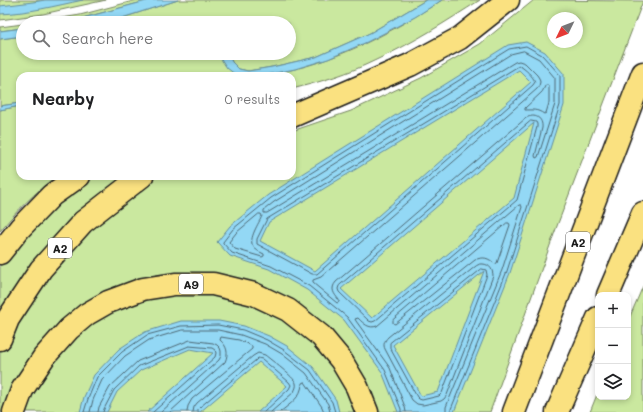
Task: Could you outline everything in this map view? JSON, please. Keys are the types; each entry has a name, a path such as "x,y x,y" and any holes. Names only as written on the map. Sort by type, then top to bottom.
{"highway":[{"path":"296,114 410,65 460,38 508,0"},
{"name":"A2","path":"514,412 643,73"},
{"path":"296,104 340,96"},
{"path":"0,253 20,228 52,195 73,180"},
{"name":"A2","path":"0,339 8,319 41,269 83,222 137,180"},
{"path":"609,292 643,213"},
{"name":"A9","path":"14,412 22,390 44,357 69,328 87,314 108,302 143,288 175,284 213,284 254,294 288,310 322,336 341,360 357,387 367,412"},
{"path":"557,412 595,325"}],"green space":[{"path":"0,0 106,0 43,14 16,16 16,18 0,20"},
{"path":"137,0 150,0 90,16 74,16"},
{"path":"178,0 426,0 370,33 316,57 248,71 239,69 231,60 296,60 296,16 128,16"},
{"path":"442,0 480,0 403,47 366,65 335,77 296,88 296,72 281,72 305,66 353,49 421,13"},
{"path":"534,0 643,1 557,226 490,412 0,412 0,260 61,195 84,180 296,180 296,130 351,111 421,78 480,44"},
{"path":"16,25 16,29 0,31 0,27"},
{"path":"16,37 16,60 223,60 233,72 16,72 16,104 0,106 0,39"},
{"path":"16,107 16,180 51,180 26,202 0,231 0,110"},
{"path":"643,286 643,412 590,412 595,400 631,400 631,314"}],"water":[{"path":"45,0 83,0 31,11 0,14 0,6"},
{"path":"150,0 178,0 128,16 90,16"},
{"path":"426,0 442,0 415,17 367,42 328,59 295,69 280,72 232,72 227,68 222,60 231,60 239,69 248,71 272,67 316,57 370,33"},
{"path":"16,29 16,37 0,39 0,31"},
{"path":"526,42 545,52 564,74 564,105 510,273 454,412 398,412 382,372 344,320 307,290 269,269 230,256 217,242 230,226 268,195 292,180 296,180 296,178 508,45","holes":["519,70 531,82 315,271 260,241 269,222","534,123 514,198 372,318 341,289","484,271 438,392 421,396 393,345"]},
{"path":"16,104 16,107 0,110 0,106"},
{"path":"181,321 219,321 244,326 269,336 287,346 313,367 336,400 339,412 258,412 287,386 259,362 200,412 147,412 213,353 190,349 141,370 117,392 107,412 80,412 84,397 94,375 119,349 145,332"}]}
